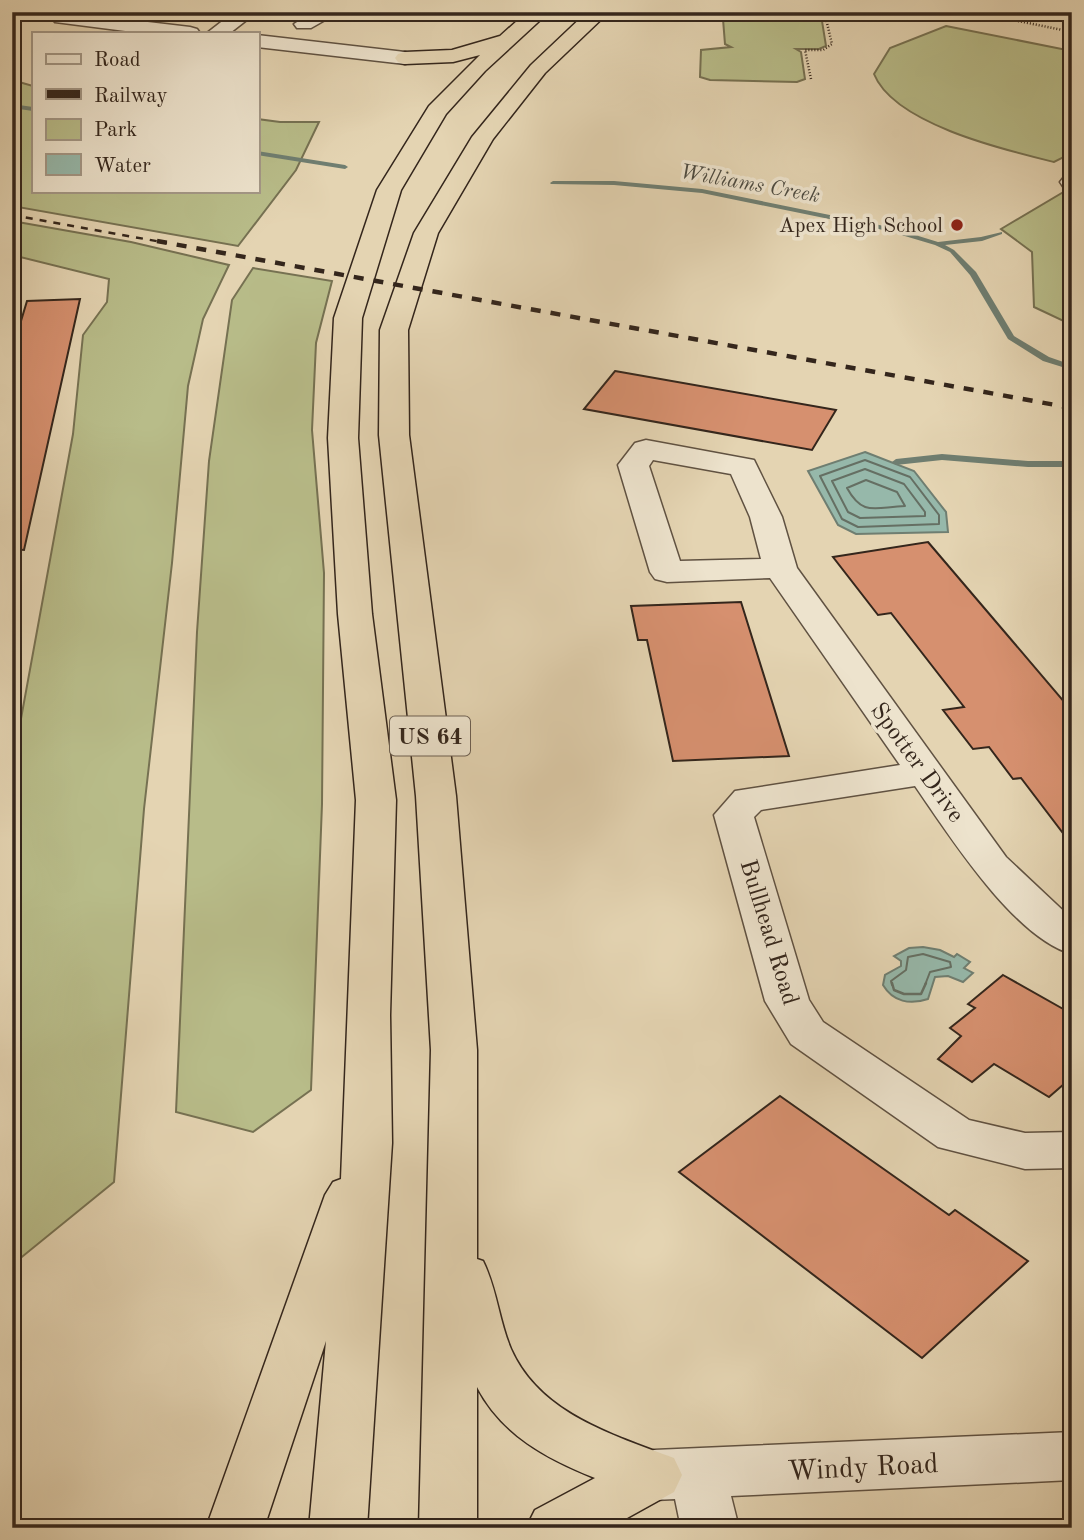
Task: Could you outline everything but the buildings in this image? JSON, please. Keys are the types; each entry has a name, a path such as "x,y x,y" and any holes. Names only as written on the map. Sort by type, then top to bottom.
{"highway":[{"name":"US 64","path":"338,1528 368,1143 368,1015 376,800 355,614 344,438 348,318 389,190 437,111 539,12"},
{"name":"US 64","path":"448,1528 453,1037 435,782 394,435 394,330 426,233 483,137 538,69 598,12"},
{"path":"405,58 467,54 509,39"},
{"path":"405,58 445,71 452,79 454,92"},
{"path":"235,1528 368,1143"},
{"path":"453,1226 488,1358 503,1386 523,1411 577,1447 676,1474"},
{"path":"555,1528 676,1474"}],"street":[{"path":"218,32 247,12"},
{"path":"304,24 329,12"},
{"path":"62,18 181,32"},
{"path":"259,41 405,58"},
{"name":"Spotter Drive","path":"780,568 667,572 633,465 646,449 743,467 765,517 780,568 992,866 1049,924 1072,940"},
{"name":"Bullhead Road","path":"926,773 749,800 734,815 786,1000 807,1033 955,1134 1026,1151 1072,1150"},
{"name":"Windy Road","path":"676,1474 1072,1456"},
{"path":"676,1474 710,1528"}],"path":[{"path":"811,79 805,50 823,50 832,44 826,19 864,19 877,15 876,12"},
{"path":"974,12 1072,32"},
{"path":"1066,12 1072,14"}],"green space":[{"path":"774,12 869,12 870,16 817,18 822,21 826,46 819,49 796,49 801,52 805,79 797,82 710,80 700,77 701,50 731,47 725,44 723,19 780,17"},
{"path":"946,26 1072,51 1072,153 1054,162 981,142 927,121 885,92 874,74 890,48"},
{"path":"12,80 32,86 32,192 259,192 259,119 319,122 296,170 238,246 12,206"},
{"path":"1072,187 1072,325 1034,307 1032,252 1001,229"},
{"path":"12,221 131,242 229,265 203,319 188,386 172,563 144,809 114,1182 12,1265 12,768 73,434 83,335 107,302 109,279 12,255"},
{"path":"253,268 332,281 316,343 312,430 324,573 322,804 311,1090 253,1132 176,1112 197,632 209,461 232,300"}],"water":[{"path":"865,452 914,471 946,512 948,532 856,534 838,525 808,471"},
{"path":"909,948 940,950 954,957 957,954 970,962 964,968 973,973 963,982 948,976 935,977 928,999 902,1001 883,985 885,975 901,966 901,961 894,956"}],"waterway":[{"name":"Williams Creek","path":"12,106 32,109"},
{"name":"Williams Creek","path":"259,153 345,167"},
{"name":"Williams Creek","path":"553,183 614,183 702,191 889,229 937,244 952,251 973,274 1011,337 1046,359 1072,368"},
{"name":"Williams Creek","path":"938,244 982,239 1000,233"},
{"path":"896,462 942,457 1028,464 1072,464"}],"railway":[{"path":"12,215 167,243"},
{"path":"157,241 1072,408"}],"place":[{"name":"Apex High School","path":"957,225"}]}
